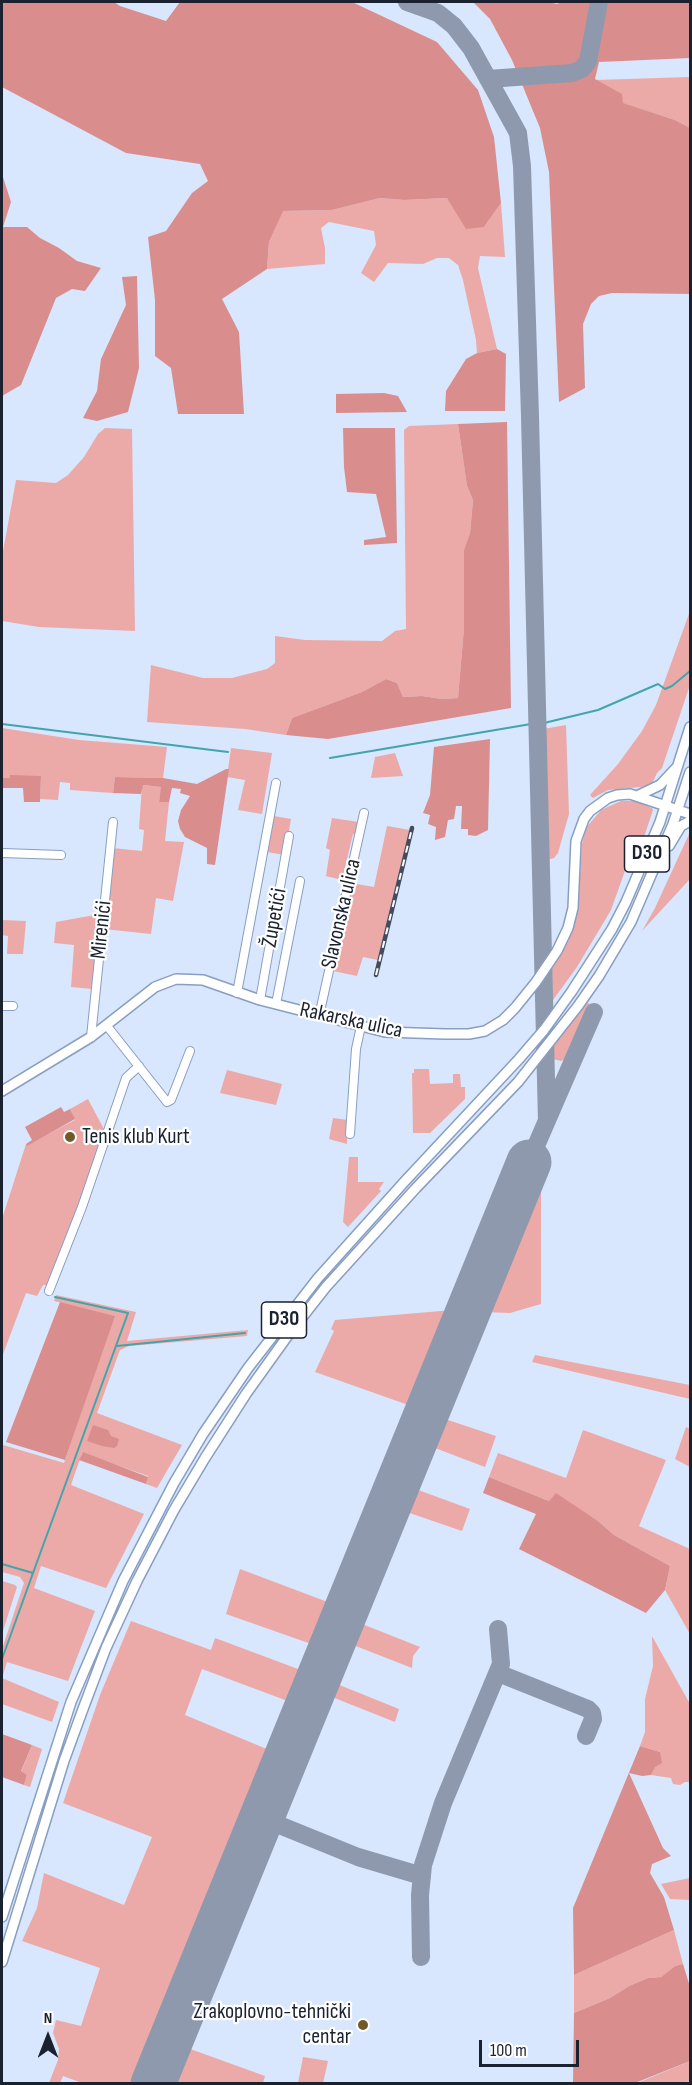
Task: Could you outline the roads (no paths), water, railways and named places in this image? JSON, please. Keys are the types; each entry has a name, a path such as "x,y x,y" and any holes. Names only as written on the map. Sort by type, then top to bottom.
{"main road":[{"name":"D30","path":"2,1914 71,1702 123,1581 174,1483 203,1434 248,1368 318,1278 398,1188 485,1097 544,1030 572,991 612,929 631,891 666,805 690,728"},
{"path":"637,796 660,785 679,763"},
{"name":"D30","path":"2,1962 64,1761 106,1648 137,1581 174,1510 246,1394 326,1287 518,1082 558,1033 599,976 631,922 643,896 678,809 690,772"},
{"name":"Rakarska ulica","path":"2,1091 91,1037 144,995 165,982 176,980 203,980 217,983 237,993 260,1000 319,1016 398,1033 469,1034 485,1031 503,1020 536,982 557,951 568,928 575,892 576,841 584,819 601,802 616,795 637,796"},
{"path":"637,796 690,813"},
{"path":"643,896 652,883 678,830 690,821"}],"street":[{"path":"237,993 276,783"},
{"name":"Slavonska ulica","path":"319,1016 364,813"},
{"name":"Mirenići","path":"91,1037 113,822"},
{"name":"Župetići","path":"260,1000 289,836"},
{"path":"2,853 61,855"},
{"path":"276,1004 300,881"},
{"path":"2,1006 13,1006"},
{"path":"107,1026 165,1100 170,1102 190,1051"},
{"path":"350,1134 356,1049 362,1026"},
{"path":"49,1291 82,1207 126,1078 139,1066"}],"waterway":[{"path":"544,723 598,710 658,684 665,689 690,671"},
{"path":"2,724 228,752"},
{"path":"330,758 531,724"},
{"path":"2,1564 33,1573 128,1313 55,1297"},
{"path":"117,1346 245,1333"},
{"path":"2,1659 33,1573"}],"railway":[{"path":"376,975 412,828"}],"place":[{"name":"Tenis klub Kurt","path":"70,1137"},
{"name":"Zrakoplovno-tehnički centar","path":"363,2025"}]}
